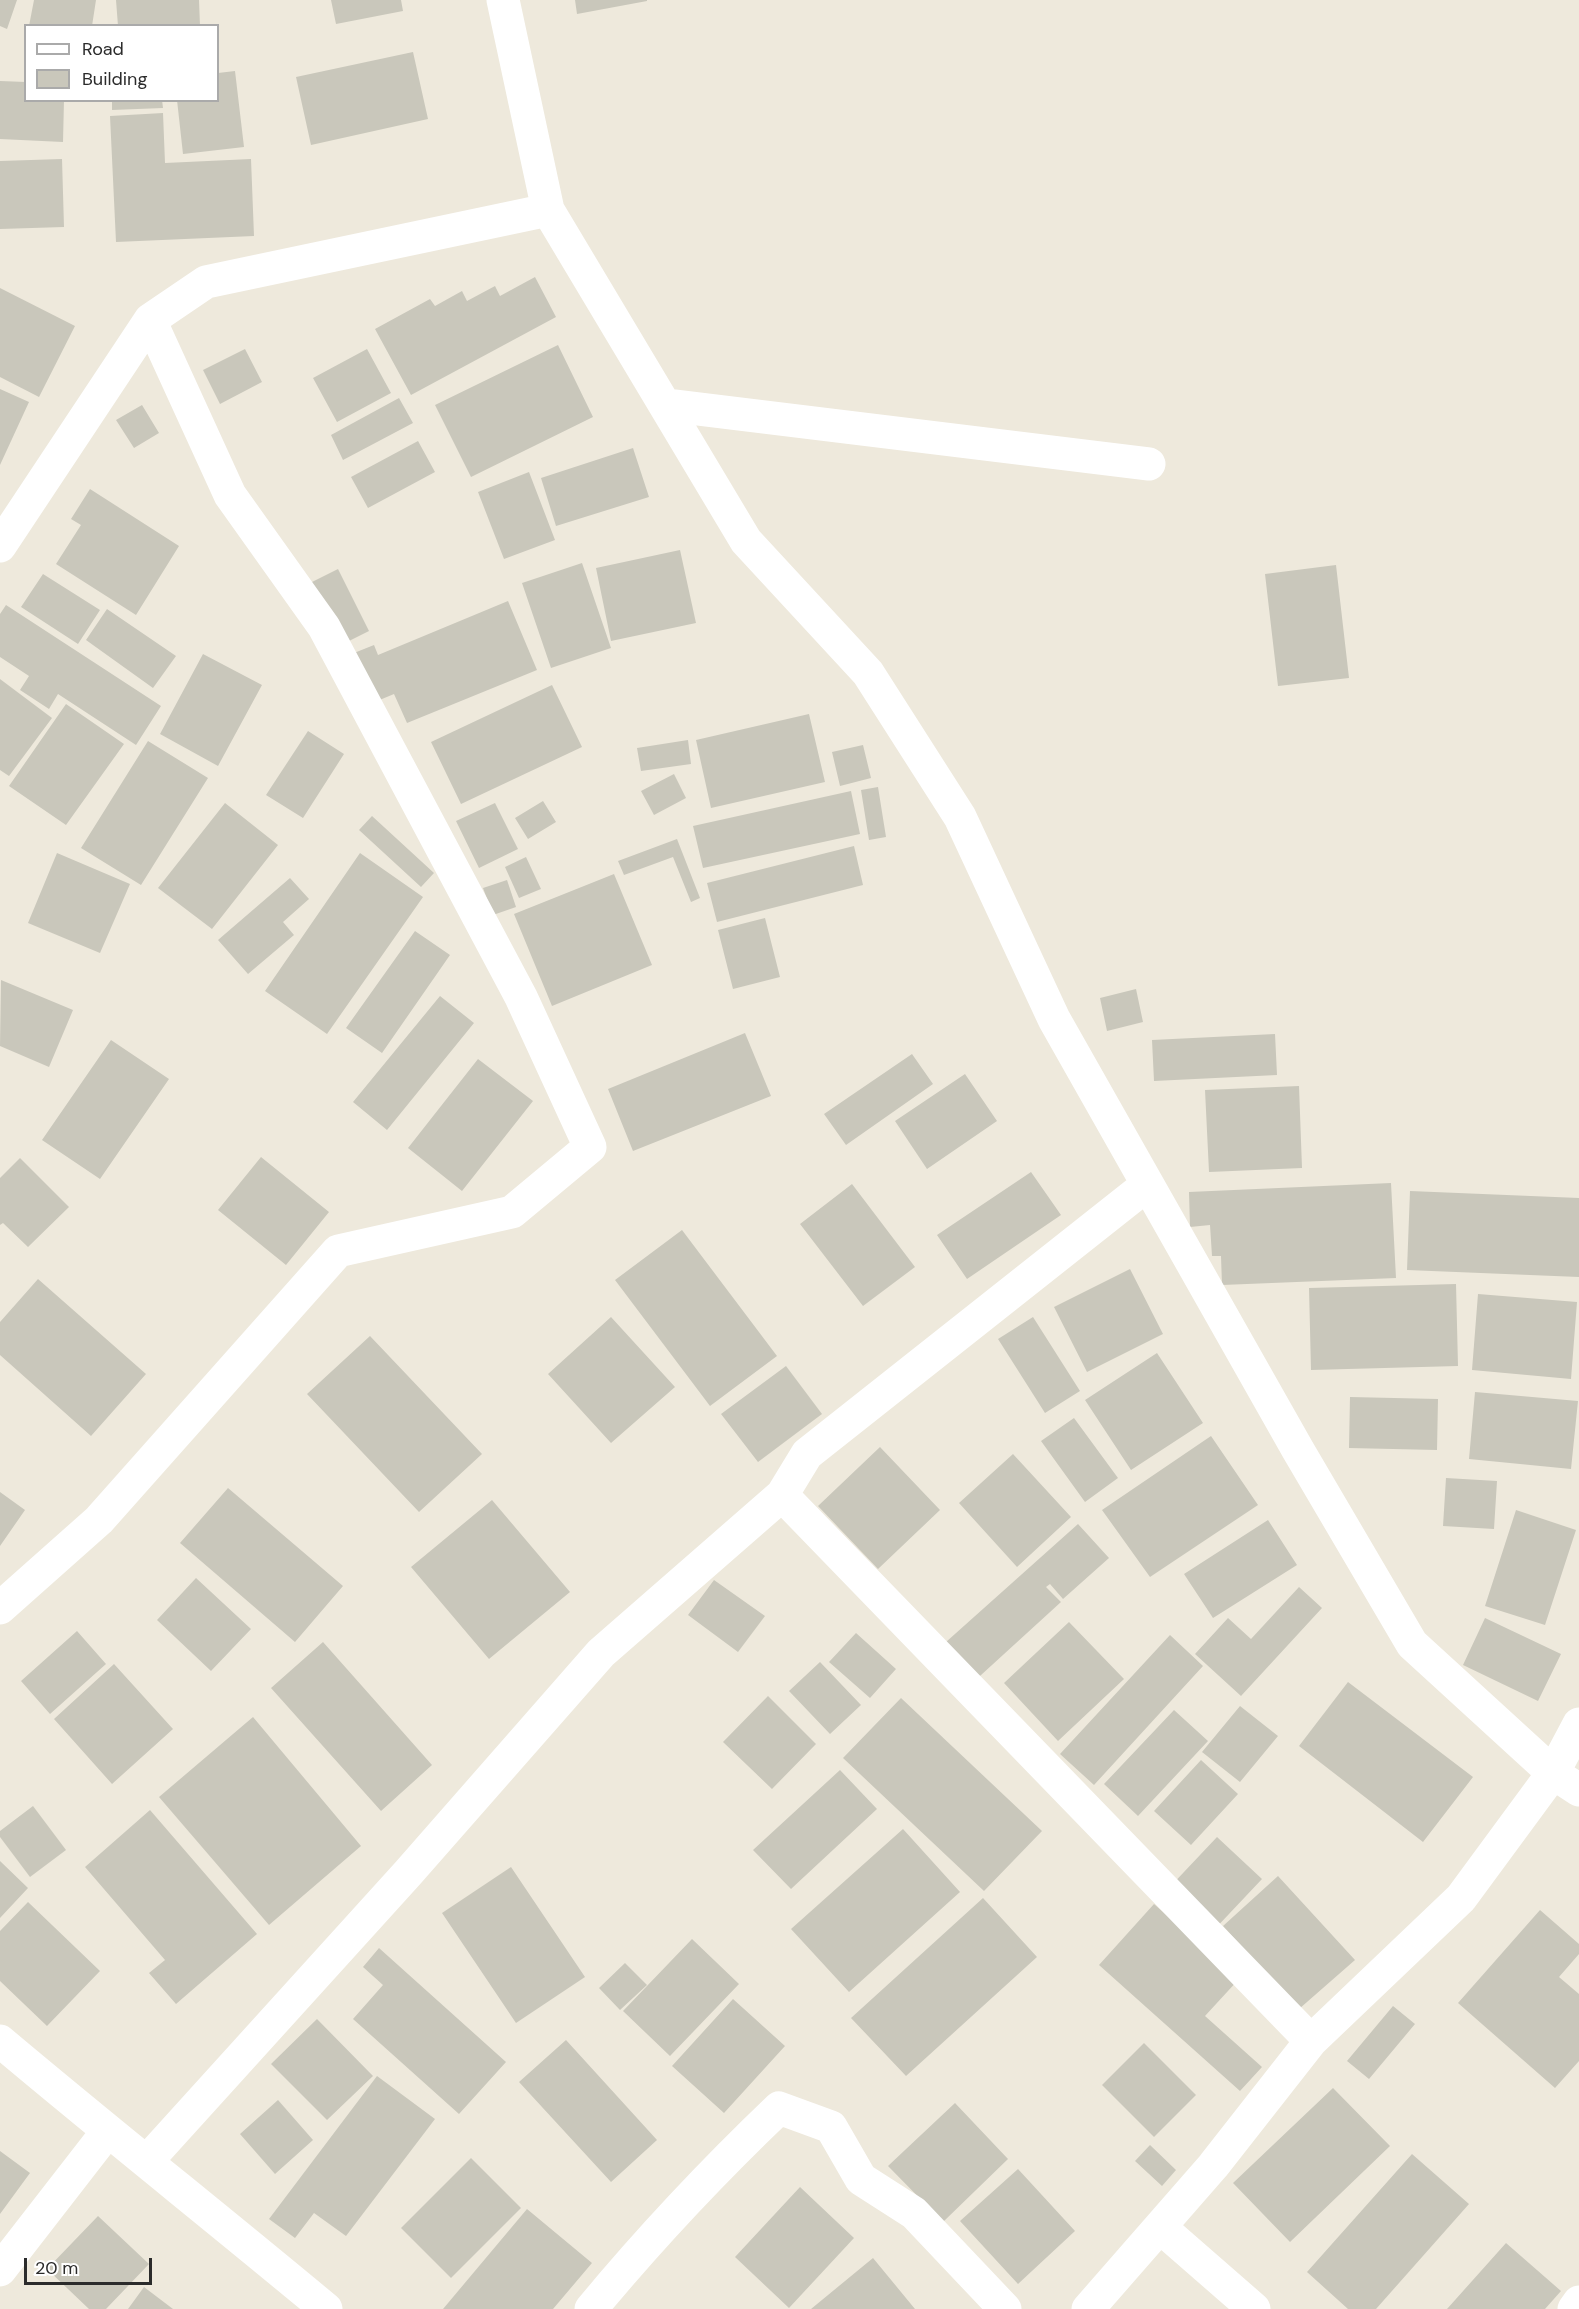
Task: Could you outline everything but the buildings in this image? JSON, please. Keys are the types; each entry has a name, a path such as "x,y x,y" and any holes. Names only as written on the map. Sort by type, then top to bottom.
{"street":[{"path":"503,0 548,210 746,541 868,673 960,817 1054,1019 1298,1450 1413,1644 1566,1781"},
{"path":"0,546 150,321 206,282 548,210"},
{"path":"0,1608 99,1520 339,1251 512,1212 590,1147 521,997 324,627 230,495 150,321"},
{"path":"666,405 1149,464"},
{"path":"147,2161 408,1873 601,1653 782,1495 807,1454 1147,1185"},
{"path":"782,1495 1311,2041"},
{"path":"1088,2309 1213,2166 1311,2041 1461,1898 1566,1781 1579,1724"},
{"path":"0,2041 107,2132 147,2161 326,2309"},
{"path":"591,2309 637,2253 729,2156 779,2108 831,2127 861,2179 914,2213 1005,2309"},
{"path":"0,2270 107,2132"},
{"path":"1160,2227 1254,2309"},
{"path":"1574,2309 1579,2302"}]}
